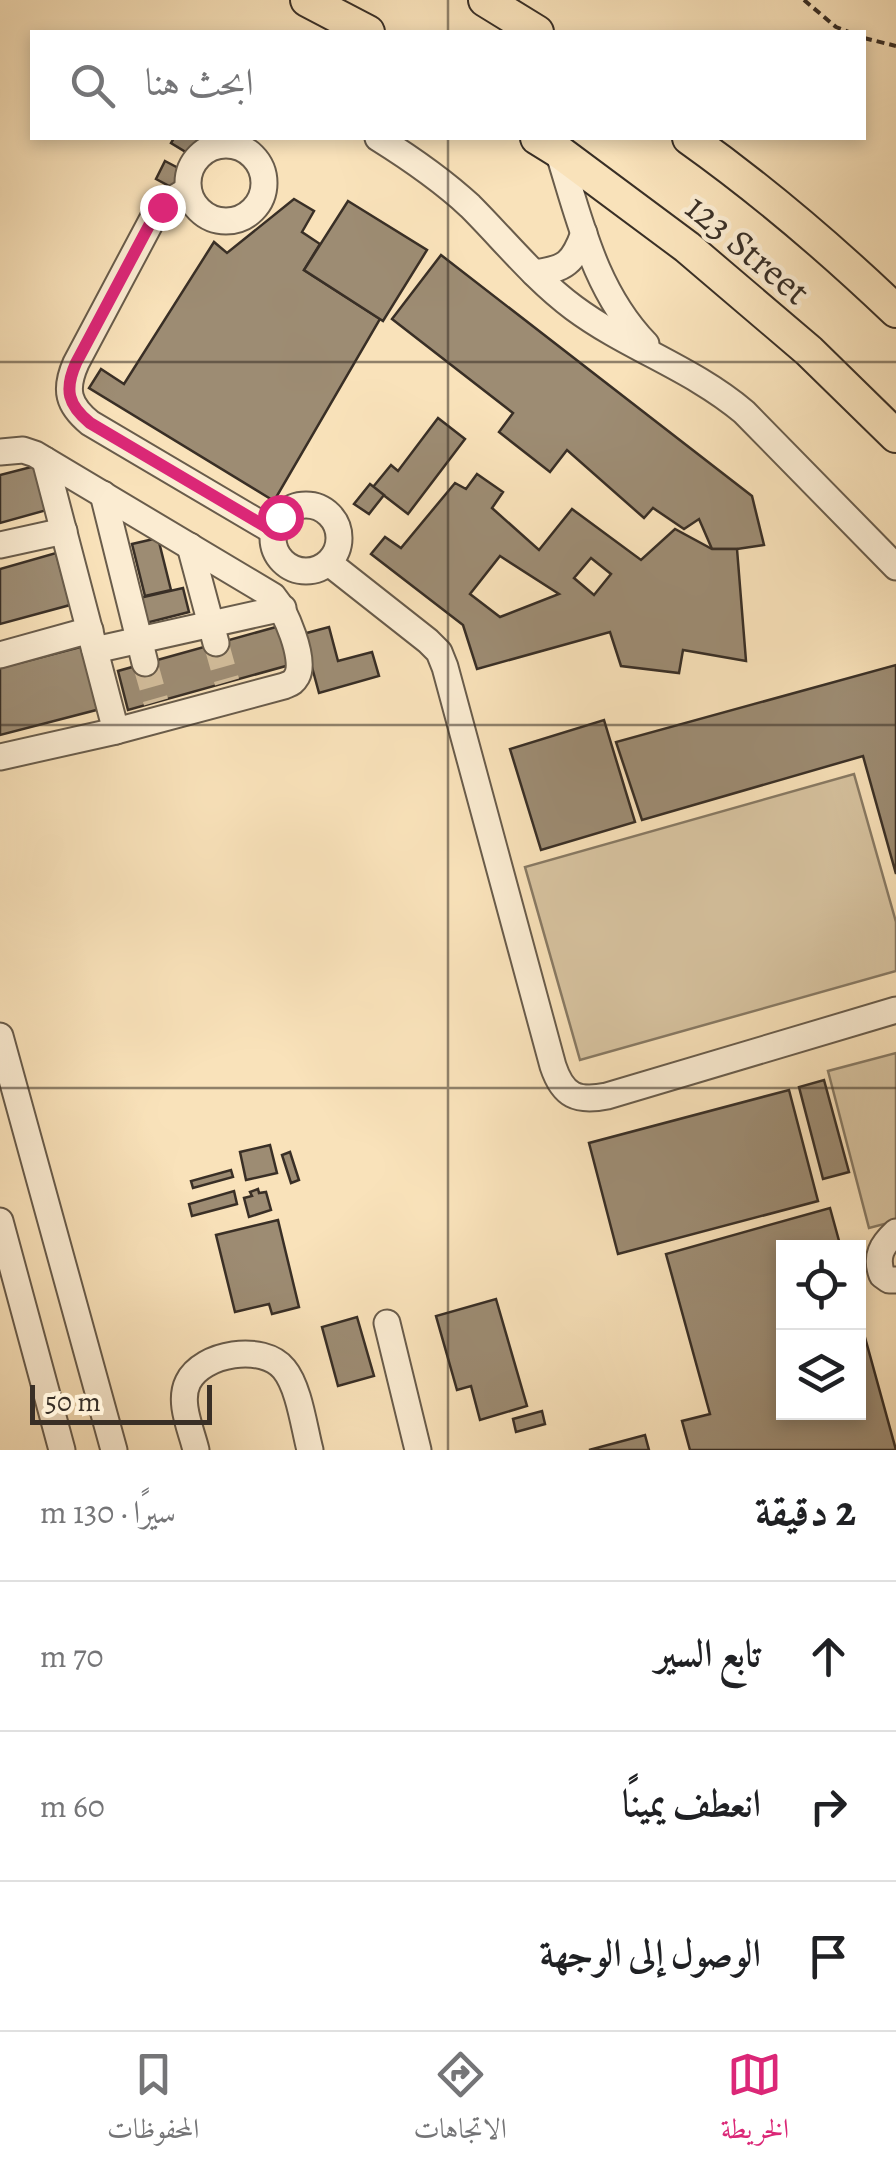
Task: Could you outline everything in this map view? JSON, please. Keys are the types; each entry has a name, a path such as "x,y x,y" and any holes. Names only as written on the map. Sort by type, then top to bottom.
{"main road":[{"path":"307,0 364,30"},
{"path":"485,0 533,30"},
{"name":"123 Street","path":"692,140 732,168 896,311"},
{"name":"123 Street","path":"548,144 686,246 809,351 896,436"}],"street":[{"path":"381,140 468,205 571,306 612,334 704,382 744,412 896,567"},
{"path":"252,144 264,175 265,190 259,205 234,222 219,222 204,215 188,190 188,175 194,162 218,145 252,144"},
{"path":"548,144 611,300 632,330 658,356"},
{"path":"188,190 174,197 152,220 69,379 70,396 77,412 90,423 273,531"},
{"path":"534,272 558,270 567,263 576,255 584,233"},
{"path":"0,452 23,450 45,460 273,596 282,608 300,672 284,686 229,692 158,711 116,731 0,757"},
{"path":"45,460 116,731"},
{"path":"103,494 143,652"},
{"path":"307,504 323,508 340,534 338,550 329,563 314,571 297,571 282,563 274,548 273,531 280,517 292,507 307,504"},
{"path":"0,546 64,530"},
{"path":"190,546 214,634"},
{"path":"329,563 438,652 553,1066 559,1083 569,1093 579,1098 608,1096 896,1010"},
{"path":"0,655 92,640 143,652 214,634 282,608"},
{"path":"0,1036 114,1450"},
{"path":"0,1222 62,1450"},
{"path":"896,1232 879,1254 878,1264 882,1275 896,1280"},
{"path":"386,1323 418,1450"},
{"path":"196,1450 184,1395 189,1380 199,1368 213,1361 249,1353 276,1360 285,1370 292,1382 310,1450"}],"path":[{"path":"804,0 844,30"},
{"path":"866,38 896,46"}],"shaded area":[{"path":"854,774 896,922 896,971 580,1060 525,867"},
{"path":"896,1053 896,1221 869,1228 828,1071"}],"building":[{"path":"173,140 198,140 189,154 171,143"},
{"path":"165,161 182,170 173,188 156,179"},
{"path":"294,199 314,211 302,232 320,244 304,270 380,319 274,501 89,388 101,369 124,384 214,242 227,253"},
{"path":"348,201 427,250 383,321 304,270"},
{"path":"441,255 752,496 764,545 712,549 699,519 684,529 653,508 644,518 567,450 550,472 499,432 513,413 392,319"},
{"path":"438,418 465,439 408,514 373,487 391,465 398,471"},
{"path":"35,466 47,510 0,523 0,475"},
{"path":"477,474 503,492 492,508 539,550 572,509 641,560 675,529 712,549 737,549 746,661 683,650 679,673 621,666 610,632 477,669 463,625 371,554 385,537 401,548 455,483 466,489","holes":["500,556 559,594 500,617 470,594","591,558 611,574 594,595 574,578"]},
{"path":"370,484 384,495 369,514 354,504"},
{"path":"158,538 171,590 145,596 132,544"},
{"path":"56,553 70,605 0,624 0,569"},
{"path":"183,588 189,612 142,624 135,599"},
{"path":"283,625 293,664 128,710 118,671"},
{"path":"329,627 338,661 372,652 379,676 319,693 303,634"},
{"path":"88,645 104,708 0,735 0,668"},
{"path":"896,665 896,874 863,756 642,820 616,742"},
{"path":"604,720 635,822 541,850 510,749"},
{"path":"824,1080 849,1172 823,1179 799,1087"},
{"path":"789,1090 818,1201 618,1254 589,1143"},
{"path":"270,1145 277,1173 246,1180 240,1152"},
{"path":"290,1152 299,1180 291,1183 282,1155"},
{"path":"231,1170 233,1177 193,1188 191,1181"},
{"path":"258,1189 259,1193 266,1192 271,1210 249,1217 244,1198"},
{"path":"234,1191 237,1204 192,1216 189,1204"},
{"path":"830,1208 839,1240 776,1240 776,1420 866,1420 866,1341 896,1450 690,1450 682,1421 710,1414 666,1254"},
{"path":"278,1220 299,1307 272,1314 269,1304 235,1312 216,1235"},
{"path":"496,1299 527,1406 480,1420 471,1386 457,1390 436,1316"},
{"path":"357,1317 374,1376 338,1386 322,1327"},
{"path":"542,1411 545,1424 516,1432 513,1419"},
{"path":"645,1435 649,1450 589,1450"}],"tunnel":[{"path":"216,643 227,682"},
{"path":"145,663 156,702"}],"route":[{"path":"162,207 76,363 69,379 70,396 77,412 90,423 273,531 280,517"}]}
